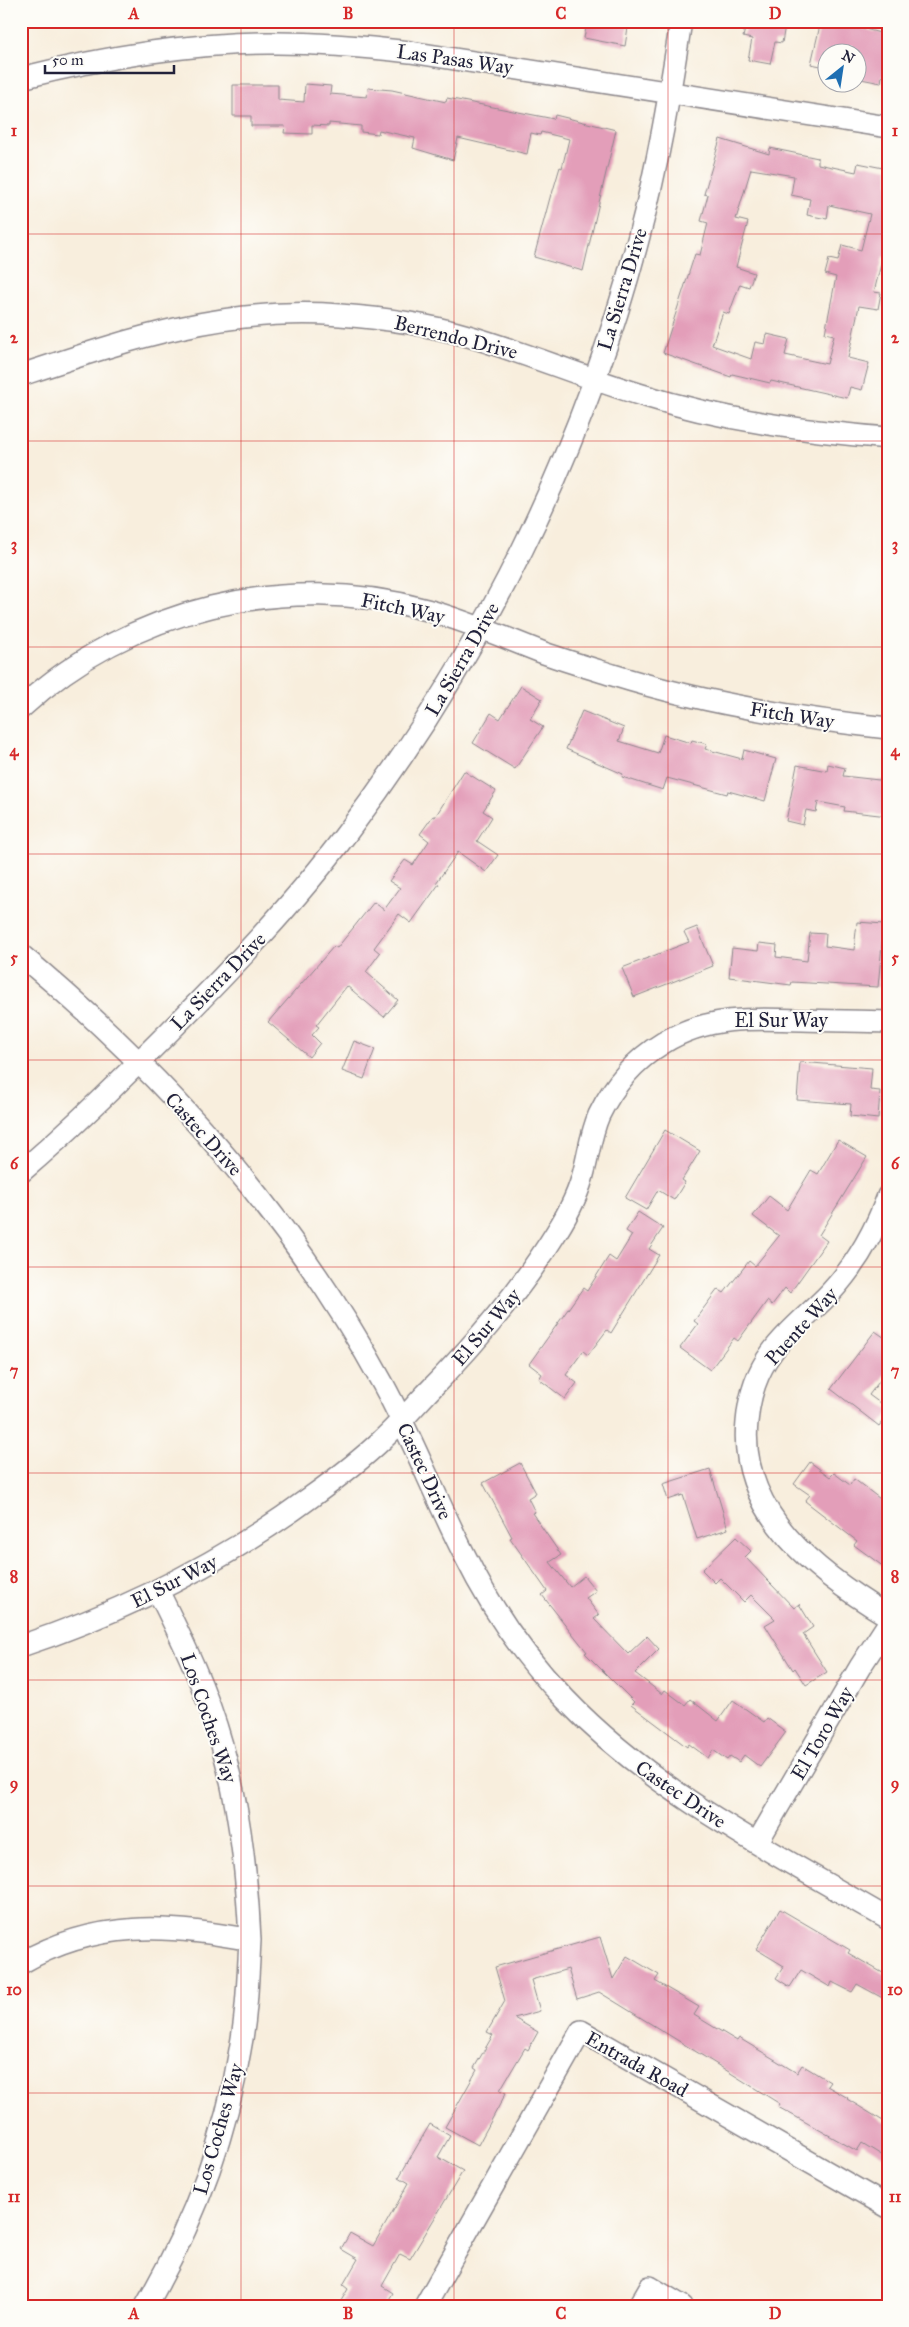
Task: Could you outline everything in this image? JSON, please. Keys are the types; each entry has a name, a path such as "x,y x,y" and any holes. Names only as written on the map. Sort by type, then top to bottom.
{"street":[{"name":"La Sierra Drive","path":"21,1172 69,1132 230,970 291,903 346,835 430,715 481,629 517,563 554,483 595,379 640,235 670,92 681,21"},
{"name":"Las Pasas Way","path":"21,78 74,65 141,53 208,46 275,43 343,45 410,52 888,127"},
{"name":"Berrendo Drive","path":"21,375 127,340 169,329 253,316 338,315 412,324 466,335 670,403 759,423 827,433 888,438"},
{"name":"Fitch Way","path":"21,708 68,670 133,633 204,608 248,599 293,595 338,595 382,600 426,610 545,653 616,676 687,695 735,706 833,722 888,728"},
{"name":"Castec Drive","path":"21,955 93,1018 139,1062 228,1158 278,1222 320,1281 358,1342 401,1419 463,1553 508,1629 570,1705 611,1744 682,1798 888,1918"},
{"name":"El Sur Way","path":"21,1646 66,1631 158,1591 223,1556 282,1518 338,1477 382,1440 466,1353 500,1314 530,1273 572,1205 581,1181 599,1117 612,1092 640,1060 662,1043 688,1030 730,1019 888,1022"},
{"name":"Puente Way","path":"888,1196 868,1241 851,1267 832,1292 789,1332 765,1362 752,1393 746,1434 750,1472 758,1496 779,1528 804,1554 842,1586 888,1616"},
{"name":"Los Coches Way","path":"146,2306 194,2213 215,2156 232,2097 241,2049 247,2000 250,1940 248,1888 242,1839 234,1791 224,1753 206,1697 188,1652 158,1591"},
{"name":"El Toro Way","path":"757,1843 860,1667 888,1624"},
{"path":"21,1962 69,1941 128,1929 158,1927 202,1931 250,1940"},
{"name":"Entrada Road","path":"425,2306 581,2030 888,2207"},
{"path":"639,2306 650,2287 682,2306"}],"building":[{"path":"593,21 629,21 625,46 584,38 587,23 592,25"},
{"path":"747,21 767,21 785,25 782,43 775,42 770,64 748,60 752,39 743,37"},
{"path":"821,21 834,21 888,35 888,78 882,76 881,83 866,80 866,42 816,42"},
{"path":"816,42 816,65 811,64"},
{"path":"305,84 331,86 330,94 367,97 368,88 392,90 446,102 447,98 554,119 555,115 616,130 583,271 534,257 551,194 560,167 562,168 569,139 541,132 540,135 531,133 527,154 458,138 453,160 413,148 415,138 379,130 378,134 361,132 361,126 329,123 329,126 312,125 312,134 284,133 285,126 251,126 251,116 233,116 233,85 278,85 278,100 304,102"},
{"path":"720,139 769,154 770,148 818,158 818,164 856,172 858,163 888,169 888,258 883,256 874,292 881,293 878,309 859,306 848,358 869,363 862,390 850,387 847,398 771,381 770,383 732,374 731,377 663,353 695,254 700,255 708,223 701,221 708,195 704,194","holes":["751,169 794,176 791,195 810,199 807,215 827,219 829,205 870,214 861,250 842,245 838,261 829,259 825,274 836,277 825,333 834,335 827,364 785,355 789,339 767,334 765,344 755,342 751,359 712,345 723,312 729,314 740,284 749,287 754,273 736,267 748,222 736,219"]},
{"path":"521,686 542,699 530,719 543,727 515,769 473,743 491,713 500,719"},
{"path":"582,711 624,728 619,741 658,753 664,735 691,743 692,740 707,744 705,749 742,759 744,750 776,759 765,801 728,791 727,794 667,778 663,790 622,777 623,774 566,749"},
{"path":"828,764 845,768 843,776 888,781 888,816 844,811 845,807 818,802 816,812 806,810 803,825 786,821 797,765 827,771"},
{"path":"464,771 496,791 483,811 492,817 477,841 498,855 486,872 458,852 436,883 439,884 411,923 399,914 374,948 380,953 366,972 398,1000 384,1017 347,986 316,1025 319,1027 312,1035 320,1043 309,1057 268,1022 334,946 337,948 374,902 384,910 400,888 389,881 405,860 413,865 429,841 420,834 433,816 435,817"},
{"path":"857,922 884,924 878,987 792,982 791,985 729,977 732,948 758,951 759,943 777,945 776,957 807,961 810,933 826,934 825,946 854,950"},
{"path":"697,927 713,966 634,997 622,968 689,942 684,932"},
{"path":"354,1041 375,1049 364,1079 342,1071"},
{"path":"800,1062 872,1068 870,1090 880,1091 878,1119 850,1116 851,1104 797,1100"},
{"path":"665,1130 700,1151 682,1180 685,1182 674,1200 658,1190 646,1210 625,1198"},
{"path":"838,1140 867,1157 819,1235 827,1241 790,1293 785,1288 772,1305 767,1301 738,1341 734,1338 710,1370 680,1348 698,1324 694,1321 718,1289 724,1293 749,1261 755,1266 779,1236 753,1216 769,1196 787,1210 811,1170 818,1174"},
{"path":"638,1212 663,1228 649,1249 659,1255 611,1333 607,1330 588,1355 583,1351 566,1375 577,1383 565,1399 539,1379 542,1374 529,1364 583,1288 587,1291 609,1256 616,1261 632,1235 626,1231"},
{"path":"875,1331 888,1340 888,1370 869,1395 888,1409 888,1414 879,1426 831,1389"},
{"path":"810,1462 830,1477 834,1473 850,1485 854,1479 888,1505 888,1570 854,1545 857,1541 805,1501 810,1495 794,1484"},
{"path":"520,1463 536,1493 528,1498 535,1512 532,1513 561,1555 550,1562 570,1587 584,1576 596,1591 586,1598 599,1615 594,1619 628,1654 647,1636 659,1649 635,1673 662,1694 665,1690 685,1705 690,1699 718,1721 733,1700 764,1722 767,1718 786,1732 760,1767 744,1755 739,1762 730,1756 727,1760 713,1750 708,1758 689,1744 687,1747 631,1705 634,1702 585,1653 587,1652 542,1595 547,1591 510,1538 512,1537 483,1483"},
{"path":"710,1469 728,1529 697,1539 683,1495 668,1500 663,1484"},
{"path":"736,1537 751,1551 745,1557 794,1608 799,1604 813,1627 803,1634 827,1672 806,1685 795,1668 793,1670 765,1625 775,1619 751,1595 744,1602 720,1578 715,1583 702,1570"},
{"path":"780,1909 850,1950 848,1953 888,1976 888,2001 857,1984 852,1992 832,1982 830,1987 801,1970 790,1987 776,1978 784,1966 756,1949"},
{"path":"600,1937 613,1979 627,1956 659,1975 655,1981 699,2007 694,2015 737,2041 739,2038 797,2073 802,2065 830,2082 827,2086 888,2124 888,2159 862,2143 857,2151 778,2107 780,2104 599,1992 577,1999 568,1969 531,1980 540,2011 514,2018 538,2032 528,2050 525,2048 500,2090 506,2093 478,2145 445,2127 477,2070 474,2068 493,2035 487,2032 505,2001 495,1967"},
{"path":"430,2124 450,2136 438,2157 463,2171 410,2259 400,2254 382,2286 393,2293 385,2306 338,2306 348,2289 343,2285 358,2259 341,2249 350,2233 373,2246 409,2183 399,2177"}]}
